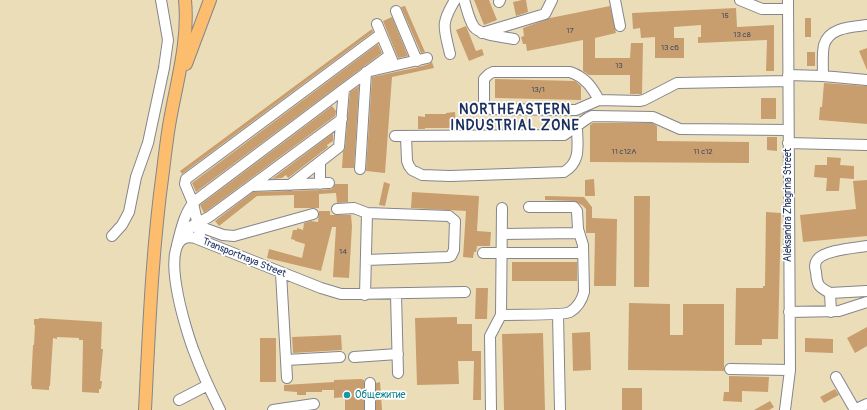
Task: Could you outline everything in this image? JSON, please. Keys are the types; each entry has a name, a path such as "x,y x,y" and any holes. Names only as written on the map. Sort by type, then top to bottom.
{"main road":[{"path":"145,410 151,290 166,146 178,88 184,36 185,0"},
{"path":"178,88 210,0"}],"street":[{"path":"112,236 122,225 129,212 136,177 148,143 164,68 168,40 161,0"},
{"path":"450,54 444,22 455,0"},
{"path":"464,0 474,27 482,33 514,39"},
{"path":"482,33 545,14 552,0"},
{"path":"615,0 620,26"},
{"path":"740,0 762,9 788,4"},
{"name":"Aleksandra Zhagrina Street","path":"785,410 790,370 788,4"},
{"path":"396,11 417,61"},
{"path":"823,76 824,45 828,37 836,31 849,27 867,25"},
{"path":"201,240 194,203 185,184 186,179 379,29 395,66"},
{"path":"360,169 366,77 390,54"},
{"path":"220,410 194,352 180,306 174,268 177,245 183,221 194,203 354,81 395,66 427,58"},
{"path":"599,100 588,82 570,72 493,72 484,79 484,101 485,105 491,109 576,110 599,100 644,100 677,83 823,76 867,80"},
{"path":"290,185 339,147 344,88"},
{"path":"331,98 342,116"},
{"path":"177,245 188,229 209,217 342,116"},
{"path":"395,136 564,135 592,116 653,117 680,129 788,130"},
{"path":"406,136 407,161 409,166 412,170 422,175 450,176 564,172 576,159 577,126"},
{"path":"788,143 867,145"},
{"path":"250,186 325,184 320,162"},
{"path":"501,314 558,314 570,312 580,303 583,298 583,245 577,225 577,211 574,208 529,207"},
{"path":"338,209 354,208 367,213 449,216 453,218 455,224 454,250 451,256 366,260"},
{"path":"491,410 490,336 501,314 502,208"},
{"path":"365,294 367,213"},
{"path":"198,224 223,235 234,236 313,214"},
{"path":"502,234 579,233"},
{"name":"Transportnaya Street","path":"177,245 188,237 201,240 281,273 341,294 465,292"},
{"path":"867,246 827,253 820,257 815,264 816,282 821,288 830,293 867,291"},
{"path":"483,253 583,253"},
{"path":"281,273 287,378"},
{"path":"830,293 831,312"},
{"path":"396,294 398,373"},
{"path":"789,312 843,311 867,302"},
{"path":"558,314 560,410"},
{"path":"354,357 398,354"},
{"path":"286,360 340,357"},
{"path":"730,369 790,370"},
{"path":"836,377 854,410 867,404"},
{"path":"370,383 370,410"},
{"path":"179,400 208,385"},
{"path":"273,410 314,404"}],"building":[{"path":"474,0 489,0 497,20 484,25"},
{"path":"526,0 528,12 516,16 513,2"},
{"path":"405,6 425,52 421,53 401,7"},
{"path":"610,6 616,33 595,38 595,58 630,58 631,43 643,43 642,94 630,94 630,75 589,75 583,71 583,40 527,51 526,44 523,44 521,37 524,36 523,28 550,18"},
{"path":"736,8 737,27 774,25 774,71 766,71 767,40 698,43 698,37 701,37 701,25 674,27 674,38 684,38 684,58 655,58 655,37 641,38 640,28 633,29 632,13"},
{"path":"392,17 408,56 398,58 383,21"},
{"path":"805,18 811,18 811,37 805,37"},
{"path":"466,26 476,51 482,49 484,55 469,61 456,30"},
{"path":"372,29 373,32 182,174 180,171"},
{"path":"378,44 382,53 196,192 192,183"},
{"path":"867,48 867,70 859,51"},
{"path":"807,52 815,52 815,66 807,66"},
{"path":"432,62 434,68 392,77 385,173 366,171 372,77 419,67"},
{"path":"495,79 575,81 581,86 581,100 495,98"},
{"path":"824,83 867,86 867,124 819,120 820,107 822,107"},
{"path":"359,86 354,168 342,168 350,92"},
{"path":"761,98 776,98 776,119 761,119"},
{"path":"332,106 336,111 335,116 204,213 200,205"},
{"path":"455,112 456,128 418,129 418,116 425,117 425,114 446,114"},
{"path":"593,123 652,123 657,126 657,141 749,142 749,163 590,162 590,125"},
{"path":"333,133 333,141 327,145 328,147 288,178 286,175 282,178 272,179"},
{"path":"767,137 777,137 777,151 767,150"},
{"path":"827,157 841,158 840,165 854,166 854,179 840,178 839,191 826,191 827,178 814,177 815,165 827,165"},
{"path":"594,179 595,196 585,196 585,180"},
{"path":"867,180 867,236 803,242 800,215 856,209 853,181"},
{"path":"384,182 390,184 385,206 379,205"},
{"path":"335,184 348,184 348,202 337,203 336,193 319,194 319,208 294,208 294,195 257,196 219,226 215,221 253,192 332,189"},
{"path":"412,192 479,196 477,231 491,232 490,246 477,246 473,258 463,257 466,211 411,208"},
{"path":"545,196 584,197 592,207 592,218 617,219 616,286 594,286 595,233 586,233 586,209 574,201 545,200"},
{"path":"634,196 650,196 649,287 634,287"},
{"path":"319,211 330,211 330,215 351,215 352,226 349,278 333,277 336,227 332,227 321,271 267,258 269,249 302,258 305,244 291,239 293,230 297,230 297,228 303,230 304,223 311,221 318,222"},
{"path":"766,212 781,213 778,339 762,339 762,345 735,345 736,288 763,288 763,286 765,286"},
{"path":"512,262 577,262 577,281 512,281"},
{"path":"476,288 488,288 487,319 475,319"},
{"path":"629,303 670,304 670,335 683,335 683,304 724,304 724,371 628,370"},
{"path":"457,317 457,324 472,324 472,351 481,351 481,400 473,400 474,361 458,361 459,384 417,385 415,318"},
{"path":"39,318 102,322 101,349 103,349 100,381 102,381 99,393 82,392 83,340 79,340 79,338 53,338 49,390 32,389 34,319"},
{"path":"867,327 867,346 855,353 847,338"},
{"path":"590,332 591,370 573,371 572,333"},
{"path":"543,333 545,410 504,410 502,334"},
{"path":"341,335 342,350 293,353 292,337"},
{"path":"260,338 276,338 276,382 260,382"},
{"path":"805,338 833,339 833,353 805,352"},
{"path":"729,376 769,377 768,392 742,391 742,402 723,401 724,392 729,392"},
{"path":"364,380 364,410 345,410 345,397 334,398 334,390 306,392 306,395 297,395 297,392 284,391 284,385"},
{"path":"380,382 382,410 376,410 376,383"},
{"path":"622,388 642,388 642,410 622,410"},
{"path":"835,389 839,395 824,403 820,397"},
{"path":"770,401 774,407 769,410 754,410"}],"place":[{"name":"Общежитие","path":"347,395"}],"district":[{"name":"NORTHEASTERN INDUSTRIAL ZONE","path":"515,118"}]}
